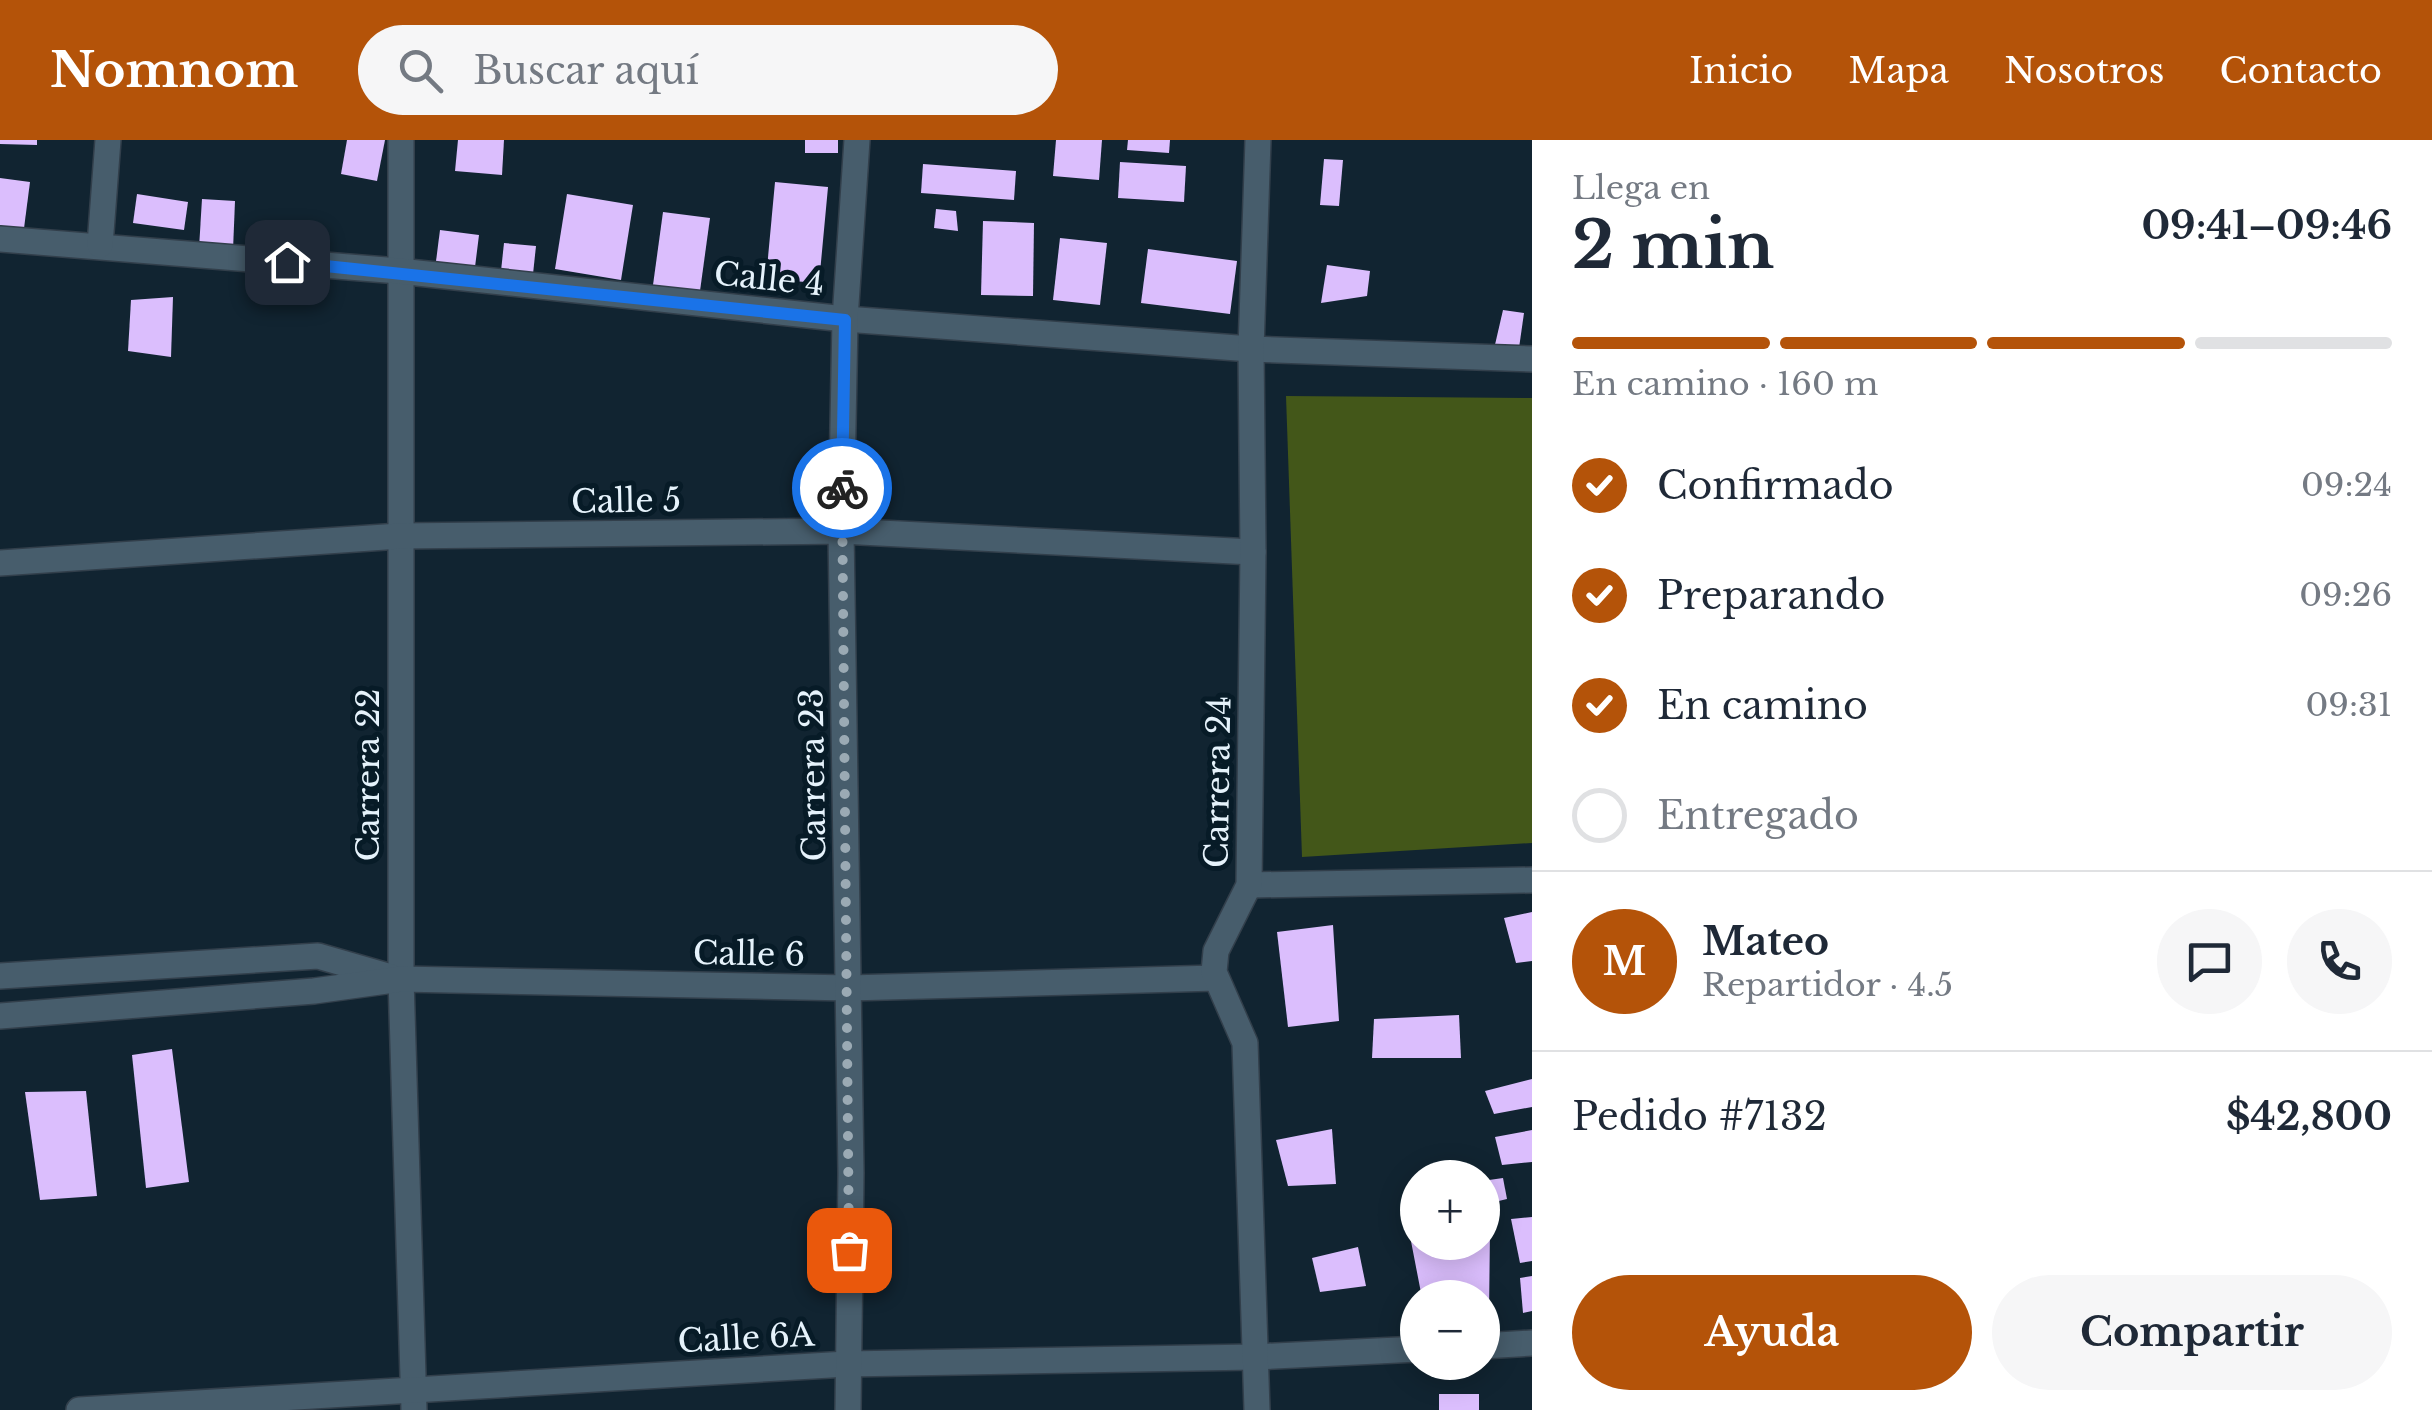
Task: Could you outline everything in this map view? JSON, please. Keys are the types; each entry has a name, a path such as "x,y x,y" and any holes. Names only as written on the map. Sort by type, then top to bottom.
{"street":[{"path":"100,246 108,140"},
{"name":"Carrera 22","path":"401,140 401,979 414,1400"},
{"name":"Carrera 23","path":"848,1410 851,1173 842,531 845,320 856,140"},
{"name":"Carrera 24","path":"1216,978 1216,951 1249,885 1251,349 1258,140"},
{"name":"Calle 4","path":"0,239 399,271 845,320 1251,349 1532,359"},
{"name":"Calle 5","path":"0,563 400,536 842,531 1253,552"},
{"path":"1249,885 1532,880"},
{"name":"Calle 6","path":"0,976 318,956 401,979"},
{"path":"1216,978 1246,1042 1257,1410"},
{"name":"Calle 6","path":"0,1016 314,991 401,979 849,988 1216,978"},
{"path":"1500,1345 1532,1343"},
{"name":"Calle 6A","path":"79,1410 414,1400 847,1364 1254,1358 1400,1350"}],"green space":[{"path":"1286,396 1532,398 1532,843 1302,857"}],"building":[{"path":"0,140 37,140 37,145 0,144"},
{"path":"347,140 385,140 377,181 341,174"},
{"path":"458,140 504,140 502,175 455,171"},
{"path":"805,140 838,140 838,153 805,153"},
{"path":"1056,140 1102,140 1099,180 1053,176"},
{"path":"1128,140 1170,140 1169,153 1127,150"},
{"path":"1324,159 1343,160 1339,206 1320,205"},
{"path":"1120,162 1186,166 1184,202 1118,198"},
{"path":"923,164 1016,171 1014,200 921,193"},
{"path":"0,178 30,182 23,236 0,233"},
{"path":"775,182 828,187 819,283 766,279"},
{"path":"137,194 188,202 184,230 133,223"},
{"path":"567,194 633,205 621,280 555,269"},
{"path":"202,199 235,201 233,250 199,248"},
{"path":"936,209 956,211 958,231 934,228"},
{"path":"663,212 710,218 700,291 653,285"},
{"path":"983,221 1034,223 1033,296 981,295"},
{"path":"440,230 479,235 474,275 435,269"},
{"path":"1060,238 1107,243 1100,305 1053,300"},
{"path":"504,243 536,246 533,274 501,271"},
{"path":"1148,249 1237,261 1230,314 1141,303"},
{"path":"1327,265 1370,271 1367,296 1321,303"},
{"path":"173,297 171,357 128,351 131,300"},
{"path":"1503,310 1524,313 1519,348 1494,349"},
{"path":"1532,912 1532,961 1516,963 1504,918"},
{"path":"1333,925 1339,1021 1288,1027 1277,932"},
{"path":"1459,1015 1461,1058 1372,1058 1374,1019"},
{"path":"172,1049 189,1182 146,1188 132,1055"},
{"path":"1532,1079 1532,1107 1494,1114 1485,1091"},
{"path":"86,1091 97,1196 40,1200 25,1092"},
{"path":"1332,1129 1336,1184 1288,1186 1276,1140"},
{"path":"1532,1130 1532,1162 1502,1165 1495,1137"},
{"path":"1500,1178 1507,1199 1500,1201"},
{"path":"1532,1217 1532,1261 1520,1263 1511,1219"},
{"path":"1358,1247 1366,1286 1320,1292 1312,1258"},
{"path":"1415,1260 1490,1260 1489,1280 1419,1280"},
{"path":"1532,1276 1532,1311 1523,1313 1520,1278"},
{"path":"1439,1394 1479,1394 1479,1410 1439,1410"}],"way so far":[{"path":"842,488 849,1250"}],"route":[{"path":"287,262 845,320 842,488"}]}
